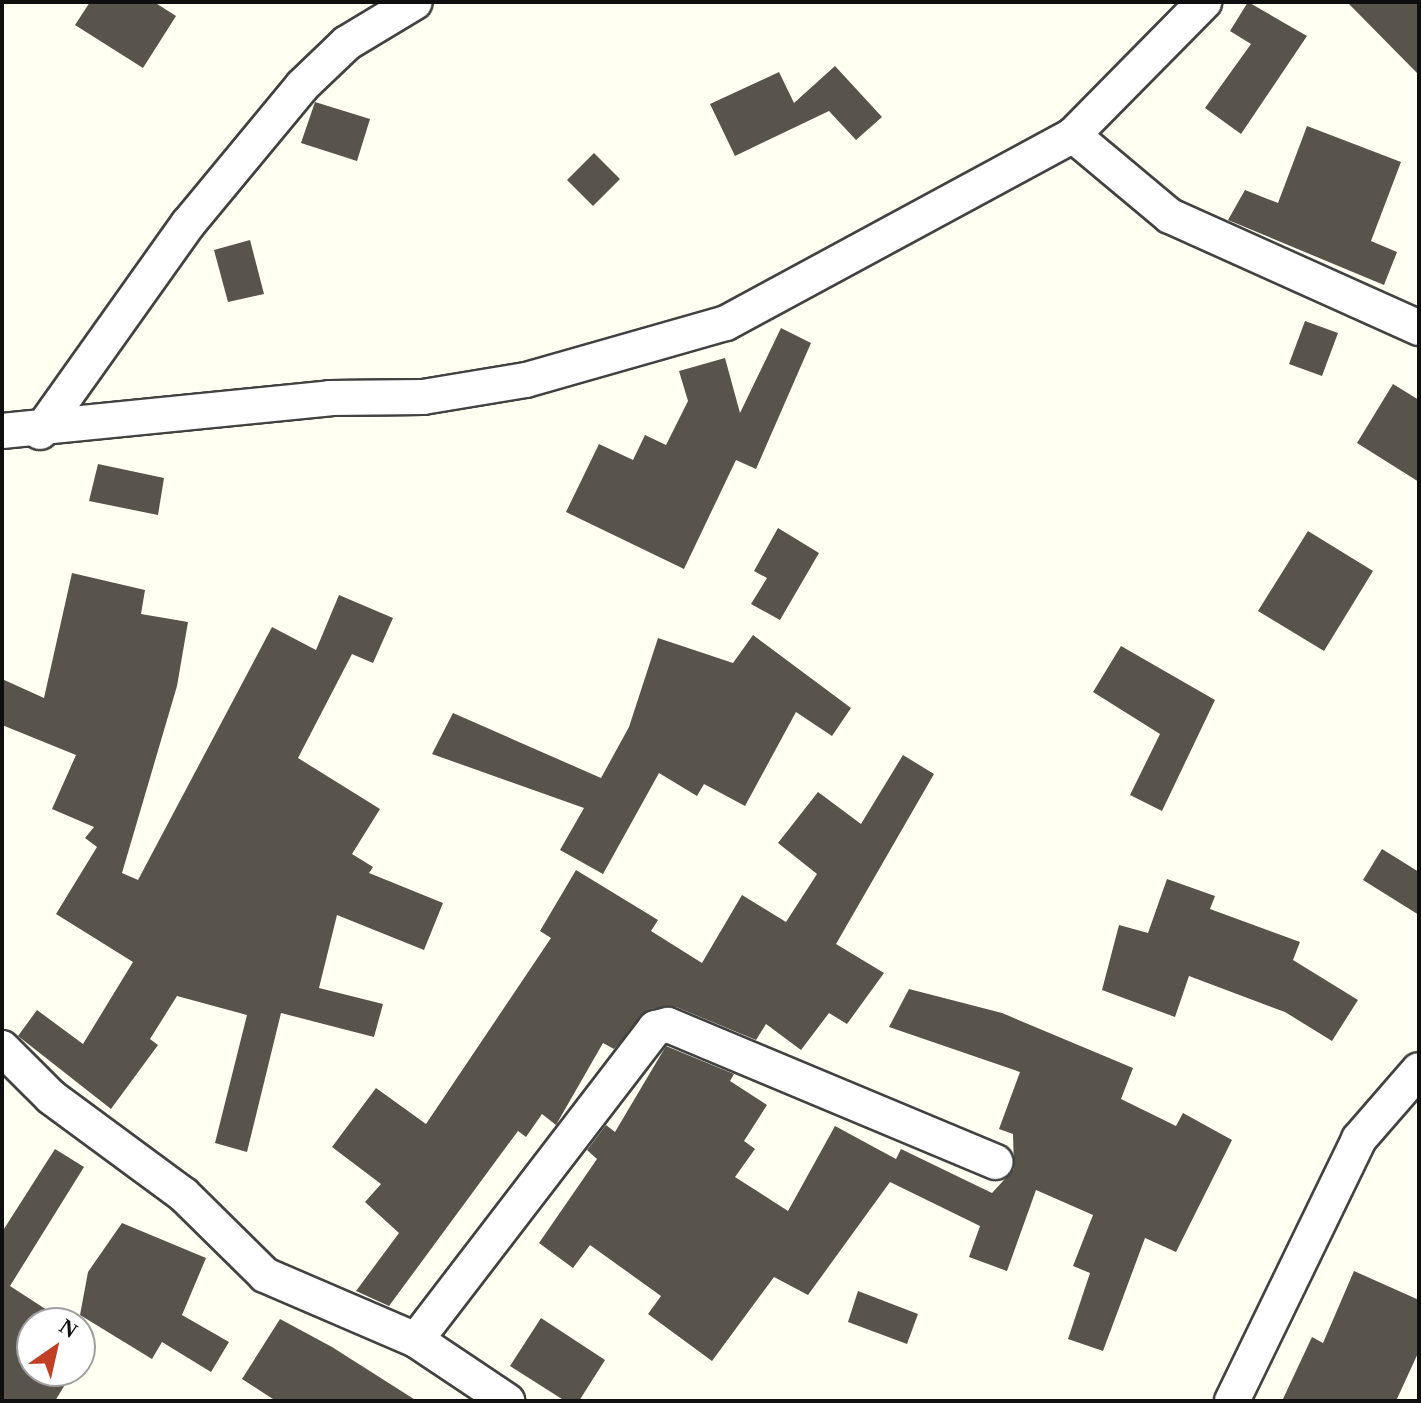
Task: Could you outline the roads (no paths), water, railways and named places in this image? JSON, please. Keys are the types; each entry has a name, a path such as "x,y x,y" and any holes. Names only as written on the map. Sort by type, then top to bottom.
{"street":[{"path":"40,432 188,224 302,86 347,43 415,2"},
{"path":"2,431 40,432 330,398 423,397 526,380 712,327 1073,135 1204,2"},
{"path":"1073,135 1170,216 1419,328"},
{"path":"416,1340 655,1028 668,1025 995,1162"},
{"path":"2,1048 51,1097 184,1195 265,1275 416,1340 507,1401"},
{"path":"1232,1401 1359,1139 1419,1070"}]}
